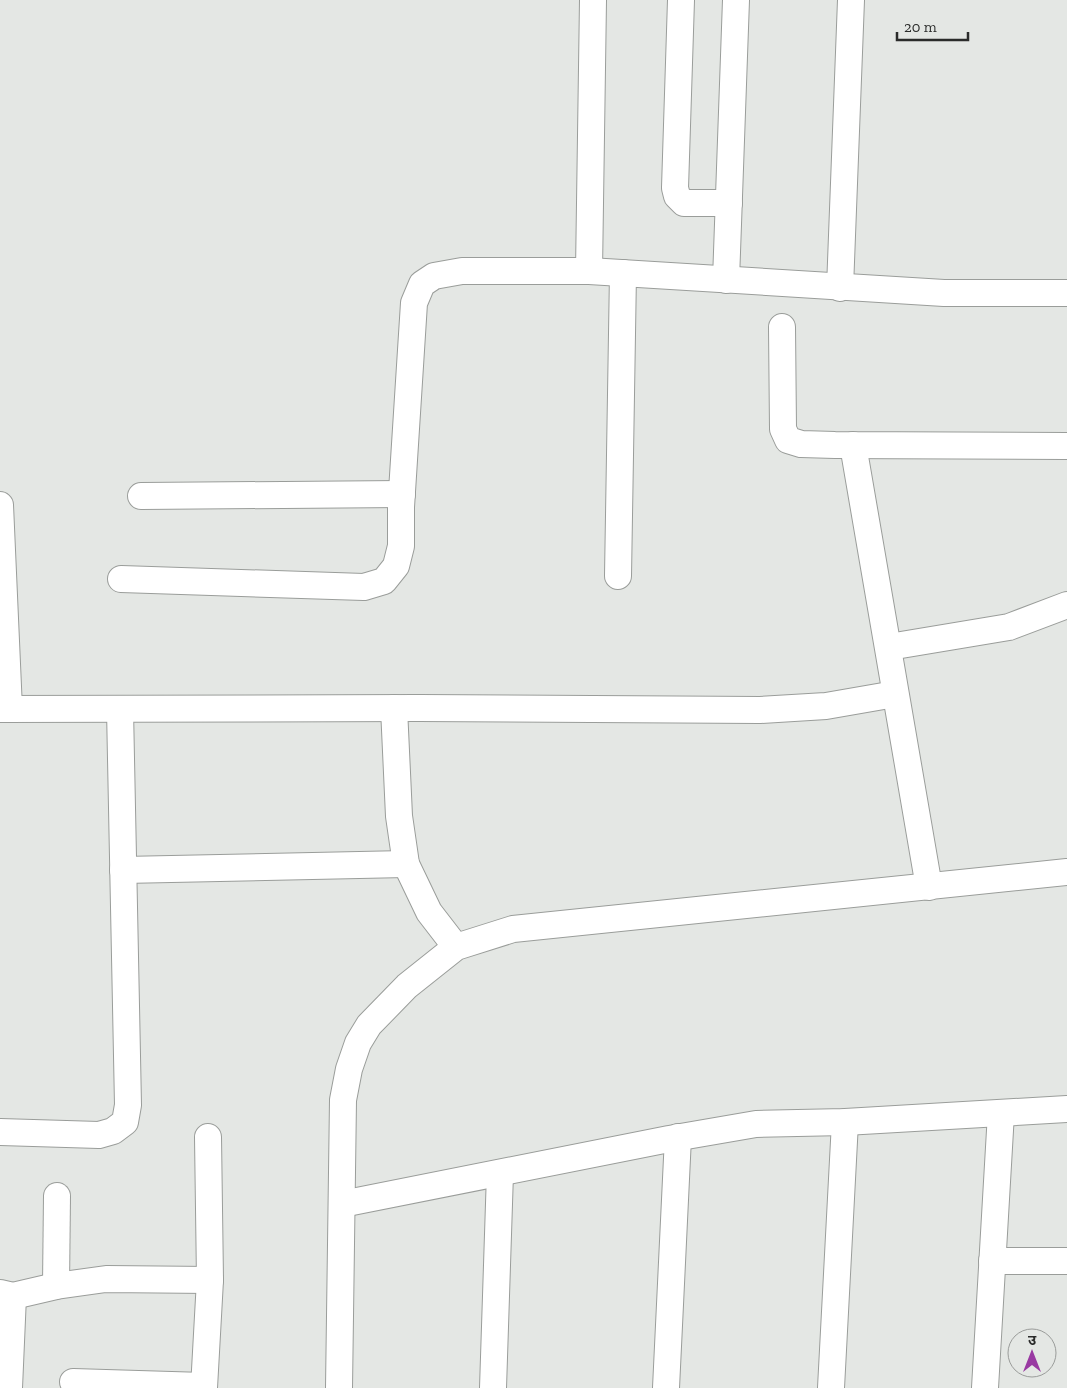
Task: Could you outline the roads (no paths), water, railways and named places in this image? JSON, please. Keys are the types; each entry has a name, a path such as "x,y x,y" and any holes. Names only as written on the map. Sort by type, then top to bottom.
{"street":[{"path":"589,271 593,0"},
{"path":"681,0 675,188 677,196 684,203 729,203"},
{"path":"726,280 736,0"},
{"path":"840,288 851,0"},
{"path":"121,579 364,587 384,581 396,566 401,546 402,494 414,303 422,284 434,276 462,270 589,271 944,294 1067,293"},
{"path":"618,576 623,273"},
{"path":"782,327 783,429 788,440 801,444 1067,446"},
{"path":"853,445 929,887"},
{"path":"141,496 402,494"},
{"path":"0,505 4,709 394,708 760,710 826,706 895,694"},
{"path":"889,647 1009,627 1067,605"},
{"path":"394,708 399,816 406,864 429,912 456,947"},
{"path":"0,1132 99,1135 113,1131 125,1122 128,1105 120,709"},
{"path":"123,870 406,864"},
{"path":"339,1388 343,1100 348,1069 358,1042 369,1026 407,986 456,947 513,929 1067,872"},
{"path":"342,1204 756,1124 845,1122 1067,1109"},
{"path":"985,1388 1002,1112"},
{"path":"831,1388 845,1122"},
{"path":"73,1382 204,1387 210,1280 208,1137"},
{"path":"666,1388 678,1138"},
{"path":"493,1388 500,1173"},
{"path":"56,1286 57,1196"},
{"path":"992,1260 1067,1261"},
{"path":"9,1388 7,1294 106,1279 210,1280"}]}
